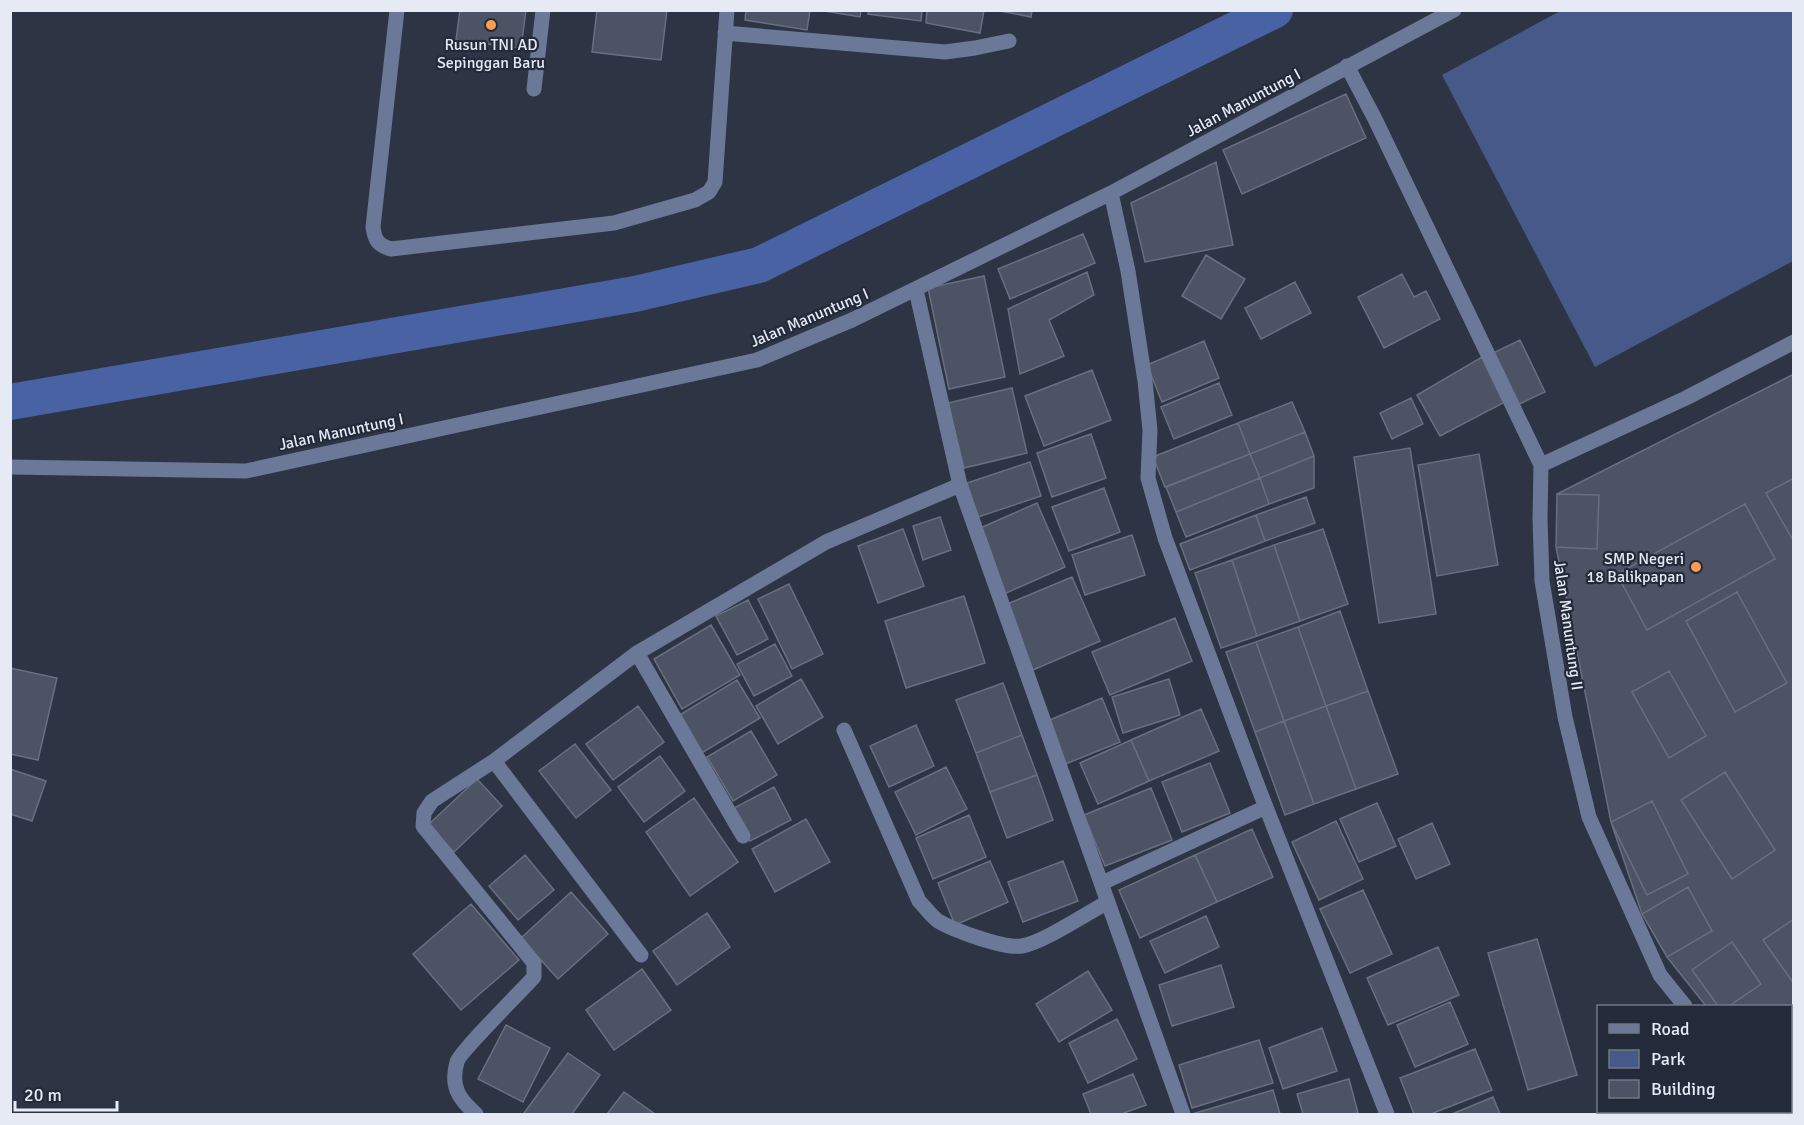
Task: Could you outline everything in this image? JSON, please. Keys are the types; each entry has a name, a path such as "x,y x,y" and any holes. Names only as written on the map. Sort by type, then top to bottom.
{"street":[{"path":"397,10 373,227 374,238 381,246 392,249 614,223 695,200 709,192 715,182 727,10"},
{"path":"534,89 543,10"},
{"name":"Jalan Manuntung I","path":"10,467 246,471 757,360 916,290 1111,193 1454,10"},
{"path":"725,33 945,52 1009,40"},
{"path":"1347,66 1375,118 1541,465 1686,398 1794,342"},
{"path":"1111,193 1128,271 1145,381 1150,430 1148,478 1165,538 1266,807 1387,1114"},
{"path":"916,290 960,484 1183,1114"},
{"name":"Jalan Manuntung II","path":"1541,465 1542,581 1565,717 1589,817 1660,975 1684,1005"},
{"path":"476,1114 460,1100 455,1083 457,1060 534,977 534,963 423,826 424,813 432,801 494,761 637,653 826,542 960,484"},
{"path":"637,653 743,836"},
{"path":"844,730 919,901 937,920 967,934 999,943 1021,946 1042,938 1108,902"},
{"path":"494,761 641,955"},
{"path":"1102,883 1266,807"}],"green space":[{"path":"1562,10 1793,11 1793,261 1595,367 1442,75"}],"building":[{"name":"Rusun TNI AD Sepinggan Baru","path":"460,10 526,10 521,48 456,40"},
{"path":"597,10 667,10 661,60 592,52"},
{"path":"746,10 810,10 807,30 745,20"},
{"path":"818,10 861,10 860,17"},
{"path":"869,10 922,10 921,21 868,14"},
{"path":"927,10 984,10 980,33 926,23"},
{"path":"995,10 1032,10 1031,17"},
{"path":"1346,94 1366,138 1242,194 1223,150"},
{"path":"1216,162 1233,245 1145,262 1131,203"},
{"path":"1083,234 1095,263 1010,299 998,269"},
{"path":"1206,255 1245,279 1221,319 1182,296"},
{"path":"1087,272 1094,295 1049,320 1064,356 1020,374 1008,309"},
{"path":"1402,274 1414,297 1426,291 1440,319 1384,348 1358,297"},
{"path":"984,276 1005,377 949,389 928,288"},
{"path":"1295,282 1311,313 1261,339 1245,308"},
{"path":"1520,340 1545,392 1517,405 1491,354"},
{"path":"1204,341 1219,378 1162,402 1147,365"},
{"path":"1482,357 1505,402 1440,436 1417,395"},
{"path":"1092,370 1111,420 1044,446 1025,396"},
{"name":"SMP Negeri 18 Balikpapan","path":"1794,374 1794,1070 1792,1069 1792,1005 1705,1005 1667,957 1642,914 1611,822 1556,547 1557,494"},
{"path":"1219,383 1232,415 1174,439 1161,407"},
{"path":"1012,388 1027,453 964,468 948,403"},
{"path":"1411,398 1423,424 1392,439 1380,413"},
{"path":"1292,402 1305,432 1250,454 1238,423"},
{"path":"1238,423 1250,454 1165,487 1153,457"},
{"path":"1305,432 1314,456 1260,478 1250,454"},
{"path":"1091,434 1106,478 1052,497 1037,453"},
{"path":"1410,448 1436,614 1379,623 1354,457"},
{"path":"1250,454 1260,478 1176,512 1166,487"},
{"path":"1479,454 1498,565 1437,576 1418,465"},
{"path":"1314,456 1314,488 1269,504 1260,478"},
{"path":"1030,462 1041,496 978,517 967,483"},
{"path":"1260,478 1269,504 1186,537 1176,512"},
{"path":"1794,478 1794,542 1766,493"},
{"path":"1104,488 1120,532 1069,551 1052,507"},
{"path":"1557,494 1599,495 1597,549 1556,547"},
{"path":"1306,497 1315,523 1265,541 1256,515"},
{"path":"1037,503 1065,567 1004,594 976,530"},
{"name":"SMP Negeri 18 Balikpapan","path":"1745,504 1775,559 1647,630 1617,574"},
{"path":"1256,515 1265,541 1190,570 1180,544"},
{"path":"940,517 951,550 923,560 913,526"},
{"path":"903,529 924,586 878,603 858,546"},
{"path":"1323,529 1348,604 1300,621 1274,545"},
{"path":"1132,535 1145,575 1085,595 1072,555"},
{"path":"1274,545 1300,621 1257,636 1232,560"},
{"path":"1232,560 1257,636 1221,648 1195,573"},
{"path":"1072,577 1100,641 1033,670 1005,605"},
{"path":"789,584 823,654 792,669 758,599"},
{"path":"1737,592 1787,683 1735,712 1686,621"},
{"path":"964,596 985,663 906,688 885,621"},
{"path":"748,600 768,639 737,655 716,616"},
{"path":"1340,611 1368,691 1326,706 1298,627"},
{"path":"1175,618 1192,661 1110,695 1092,652"},
{"path":"711,625 740,675 682,709 654,659"},
{"path":"1298,627 1326,706 1284,721 1256,642"},
{"path":"1256,642 1284,721 1255,732 1226,652"},
{"path":"775,644 792,676 754,696 737,664"},
{"path":"10,668 57,678 38,760 10,754"},
{"path":"1669,671 1706,736 1669,758 1632,692"},
{"path":"801,679 823,717 778,744 756,706"},
{"path":"1169,679 1180,715 1123,733 1112,697"},
{"path":"737,680 760,718 700,754 678,716"},
{"path":"1003,683 1022,735 976,753 956,700"},
{"path":"1368,691 1398,774 1356,789 1326,706"},
{"path":"1102,698 1120,742 1063,765 1045,722"},
{"path":"638,706 664,742 613,780 586,744"},
{"path":"1326,706 1356,789 1314,804 1284,721"},
{"path":"1201,709 1219,751 1149,781 1131,740"},
{"path":"1284,721 1314,804 1285,815 1255,732"},
{"path":"916,725 934,766 889,787 870,746"},
{"path":"751,731 777,775 733,801 707,757"},
{"path":"1022,735 1037,775 990,792 976,753"},
{"path":"1131,740 1149,781 1098,804 1080,763"},
{"path":"575,744 611,790 576,818 539,771"},
{"path":"660,756 685,791 644,822 618,787"},
{"path":"1210,763 1230,813 1182,832 1162,782"},
{"path":"946,767 967,809 916,835 895,792"},
{"path":"10,769 46,781 32,821 10,814"},
{"path":"1725,772 1775,850 1732,879 1681,800"},
{"path":"1037,775 1053,820 1007,838 990,792"},
{"path":"477,779 502,806 454,852 428,825"},
{"path":"774,787 791,820 750,841 734,808"},
{"path":"1151,788 1172,840 1105,866 1084,815"},
{"path":"694,798 738,862 690,896 646,832"},
{"path":"1652,801 1688,874 1647,895 1611,822"},
{"path":"1377,803 1396,846 1359,862 1340,819"},
{"path":"969,815 986,857 933,879 916,838"},
{"path":"806,819 830,862 775,892 752,849"},
{"path":"1336,821 1363,879 1319,900 1292,842"},
{"path":"1432,823 1450,864 1416,879 1398,839"},
{"path":"1252,829 1273,877 1217,902 1195,855"},
{"path":"525,855 554,890 518,920 489,886"},
{"path":"1195,855 1217,902 1140,938 1119,890"},
{"path":"990,861 1008,902 955,925 938,883"},
{"path":"1063,861 1078,901 1023,922 1008,882"},
{"path":"1688,887 1712,931 1667,957 1642,914"},
{"path":"1363,890 1392,954 1350,973 1320,909"},
{"path":"571,892 608,934 558,979 521,938"},
{"path":"471,904 519,960 461,1010 413,954"},
{"path":"707,913 730,947 677,985 653,951"},
{"path":"1206,916 1219,947 1165,973 1150,941"},
{"path":"1794,919 1794,984 1763,940"},
{"path":"1537,939 1577,1075 1528,1090 1488,953"},
{"path":"1732,942 1761,984 1730,1005 1717,1005 1692,970"},
{"path":"1438,947 1459,995 1388,1025 1367,978"},
{"path":"1221,965 1234,1007 1172,1026 1159,985"},
{"path":"642,969 671,1010 614,1050 586,1010"},
{"path":"1088,971 1112,1010 1059,1042 1036,1004"},
{"path":"1450,1002 1468,1044 1415,1067 1397,1025"},
{"path":"1117,1019 1137,1059 1088,1083 1069,1043"},
{"path":"506,1025 550,1048 523,1102 478,1079"},
{"path":"1322,1028 1337,1071 1283,1089 1269,1048"},
{"path":"1259,1040 1273,1083 1192,1108 1179,1065"},
{"path":"1475,1049 1492,1090 1431,1114 1414,1114 1400,1078"},
{"path":"568,1053 600,1075 572,1114 524,1113"},
{"path":"1133,1074 1146,1105 1121,1114 1091,1114 1083,1094"},
{"path":"1349,1079 1358,1113 1303,1114 1297,1094"},
{"path":"1273,1090 1280,1114 1192,1114"},
{"path":"624,1092 655,1114 607,1114"},
{"path":"1493,1097 1500,1114 1452,1114"}],"waterway":[{"path":"10,402 635,294 759,265 1275,10"}],"place":[{"name":"Rusun TNI AD Sepinggan Baru","path":"491,25"},
{"name":"SMP Negeri 18 Balikpapan","path":"1696,567"}]}
